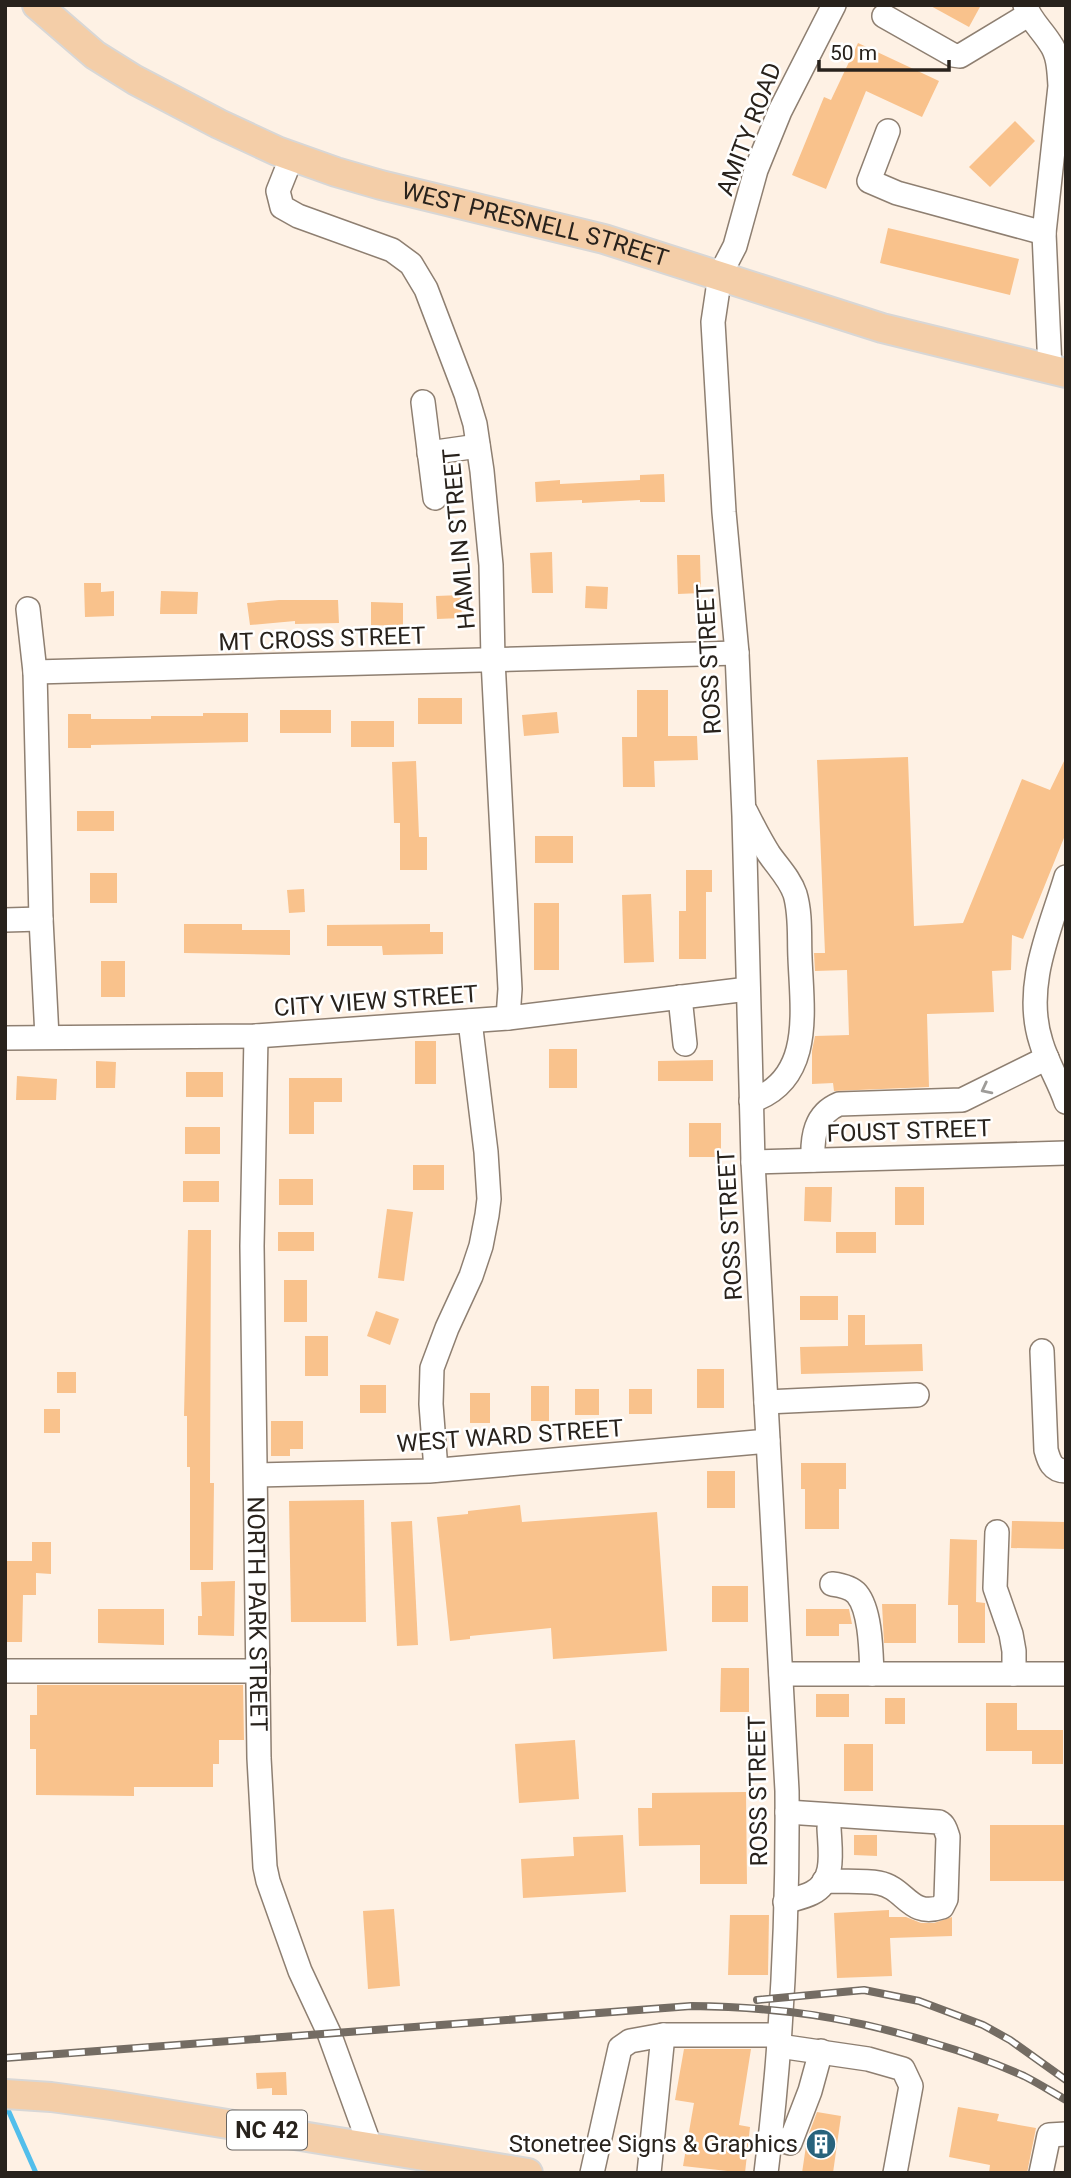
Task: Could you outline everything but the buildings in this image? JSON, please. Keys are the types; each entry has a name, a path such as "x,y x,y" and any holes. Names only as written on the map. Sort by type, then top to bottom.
{"main road":[{"name":"WEST PRESNELL STREET","path":"37,5 95,55 135,80 219,124 336,172 604,239 882,328 1058,371"},
{"name":"NC 42","path":"5,2094 51,2096 111,2105 370,2160 528,2173"}],"street":[{"name":"AMITY ROAD","path":"720,275 735,246 756,170 780,111 834,5"},
{"path":"884,16 953,55 960,56 1027,10 1052,45 1058,64 1060,86 1051,243 1058,371"},
{"path":"888,131 869,181 897,193 1051,243"},
{"name":"HAMLIN STREET","path":"292,156 278,191 282,207 298,216 392,250 411,264 426,289 467,394 475,424 491,565 510,989 508,1018"},
{"name":"ROSS STREET","path":"720,275 713,322 724,512 737,653 753,1162 787,1812 777,2086 766,2173"},
{"path":"423,402 435,498"},
{"path":"429,453 478,446"},
{"path":"28,609 35,673 41,919 47,1037"},
{"name":"MT CROSS STREET","path":"35,673 737,653"},
{"path":"743,807 795,894 803,1016 800,1046 791,1069 773,1091 751,1101"},
{"path":"1066,877 1037,969 1034,997 1040,1041 1066,1102"},
{"path":"5,920 41,919"},
{"name":"CITY VIEW STREET","path":"5,1038 256,1036 508,1018 748,989"},
{"path":"680,997 685,1044"},
{"path":"436,1470 431,1404 432,1368 471,1276 481,1246 489,1199 470,1021"},
{"name":"NORTH PARK STREET","path":"256,1036 252,1246 262,1842 268,1881 300,1971 329,2033 370,2160"},
{"path":"813,1160 815,1129 822,1116 839,1104 962,1100 1047,1058"},
{"name":"FOUST STREET","path":"753,1162 1066,1153"},
{"path":"1042,1351 1046,1450 1049,1462 1055,1468 1066,1471"},
{"path":"766,1402 917,1395"},
{"name":"WEST WARD STREET","path":"256,1475 436,1470 768,1441"},
{"path":"997,1532 995,1588 1011,1634 1014,1674"},
{"path":"832,1584 845,1586 857,1593 871,1635 872,1674"},
{"path":"5,1671 258,1671"},
{"path":"781,1674 1066,1674"},
{"path":"787,1812 939,1822 946,1830 946,1899 942,1907 926,1910 916,1908 904,1896 882,1883 824,1881"},
{"path":"785,1902 814,1892 824,1881 831,1869 829,1828"},
{"path":"649,2173 663,2035"},
{"path":"592,2173 620,2048 630,2041 663,2035 779,2040 903,2069 911,2086 895,2173"},
{"path":"771,2136 790,2143 810,2091 821,2051"},
{"path":"1041,2173 1049,2135 1066,2134"}],"waterway":[{"path":"5,2103 36,2173"}],"railway":[{"path":"757,2000 864,1990 919,2001 983,2025 1010,2040 1066,2080"},
{"path":"5,2058 691,2006 723,2007 814,2015 902,2034 1002,2067 1066,2100"}],"place":[{"name":"Stonetree Signs & Graphics","path":"821,2144"}]}
